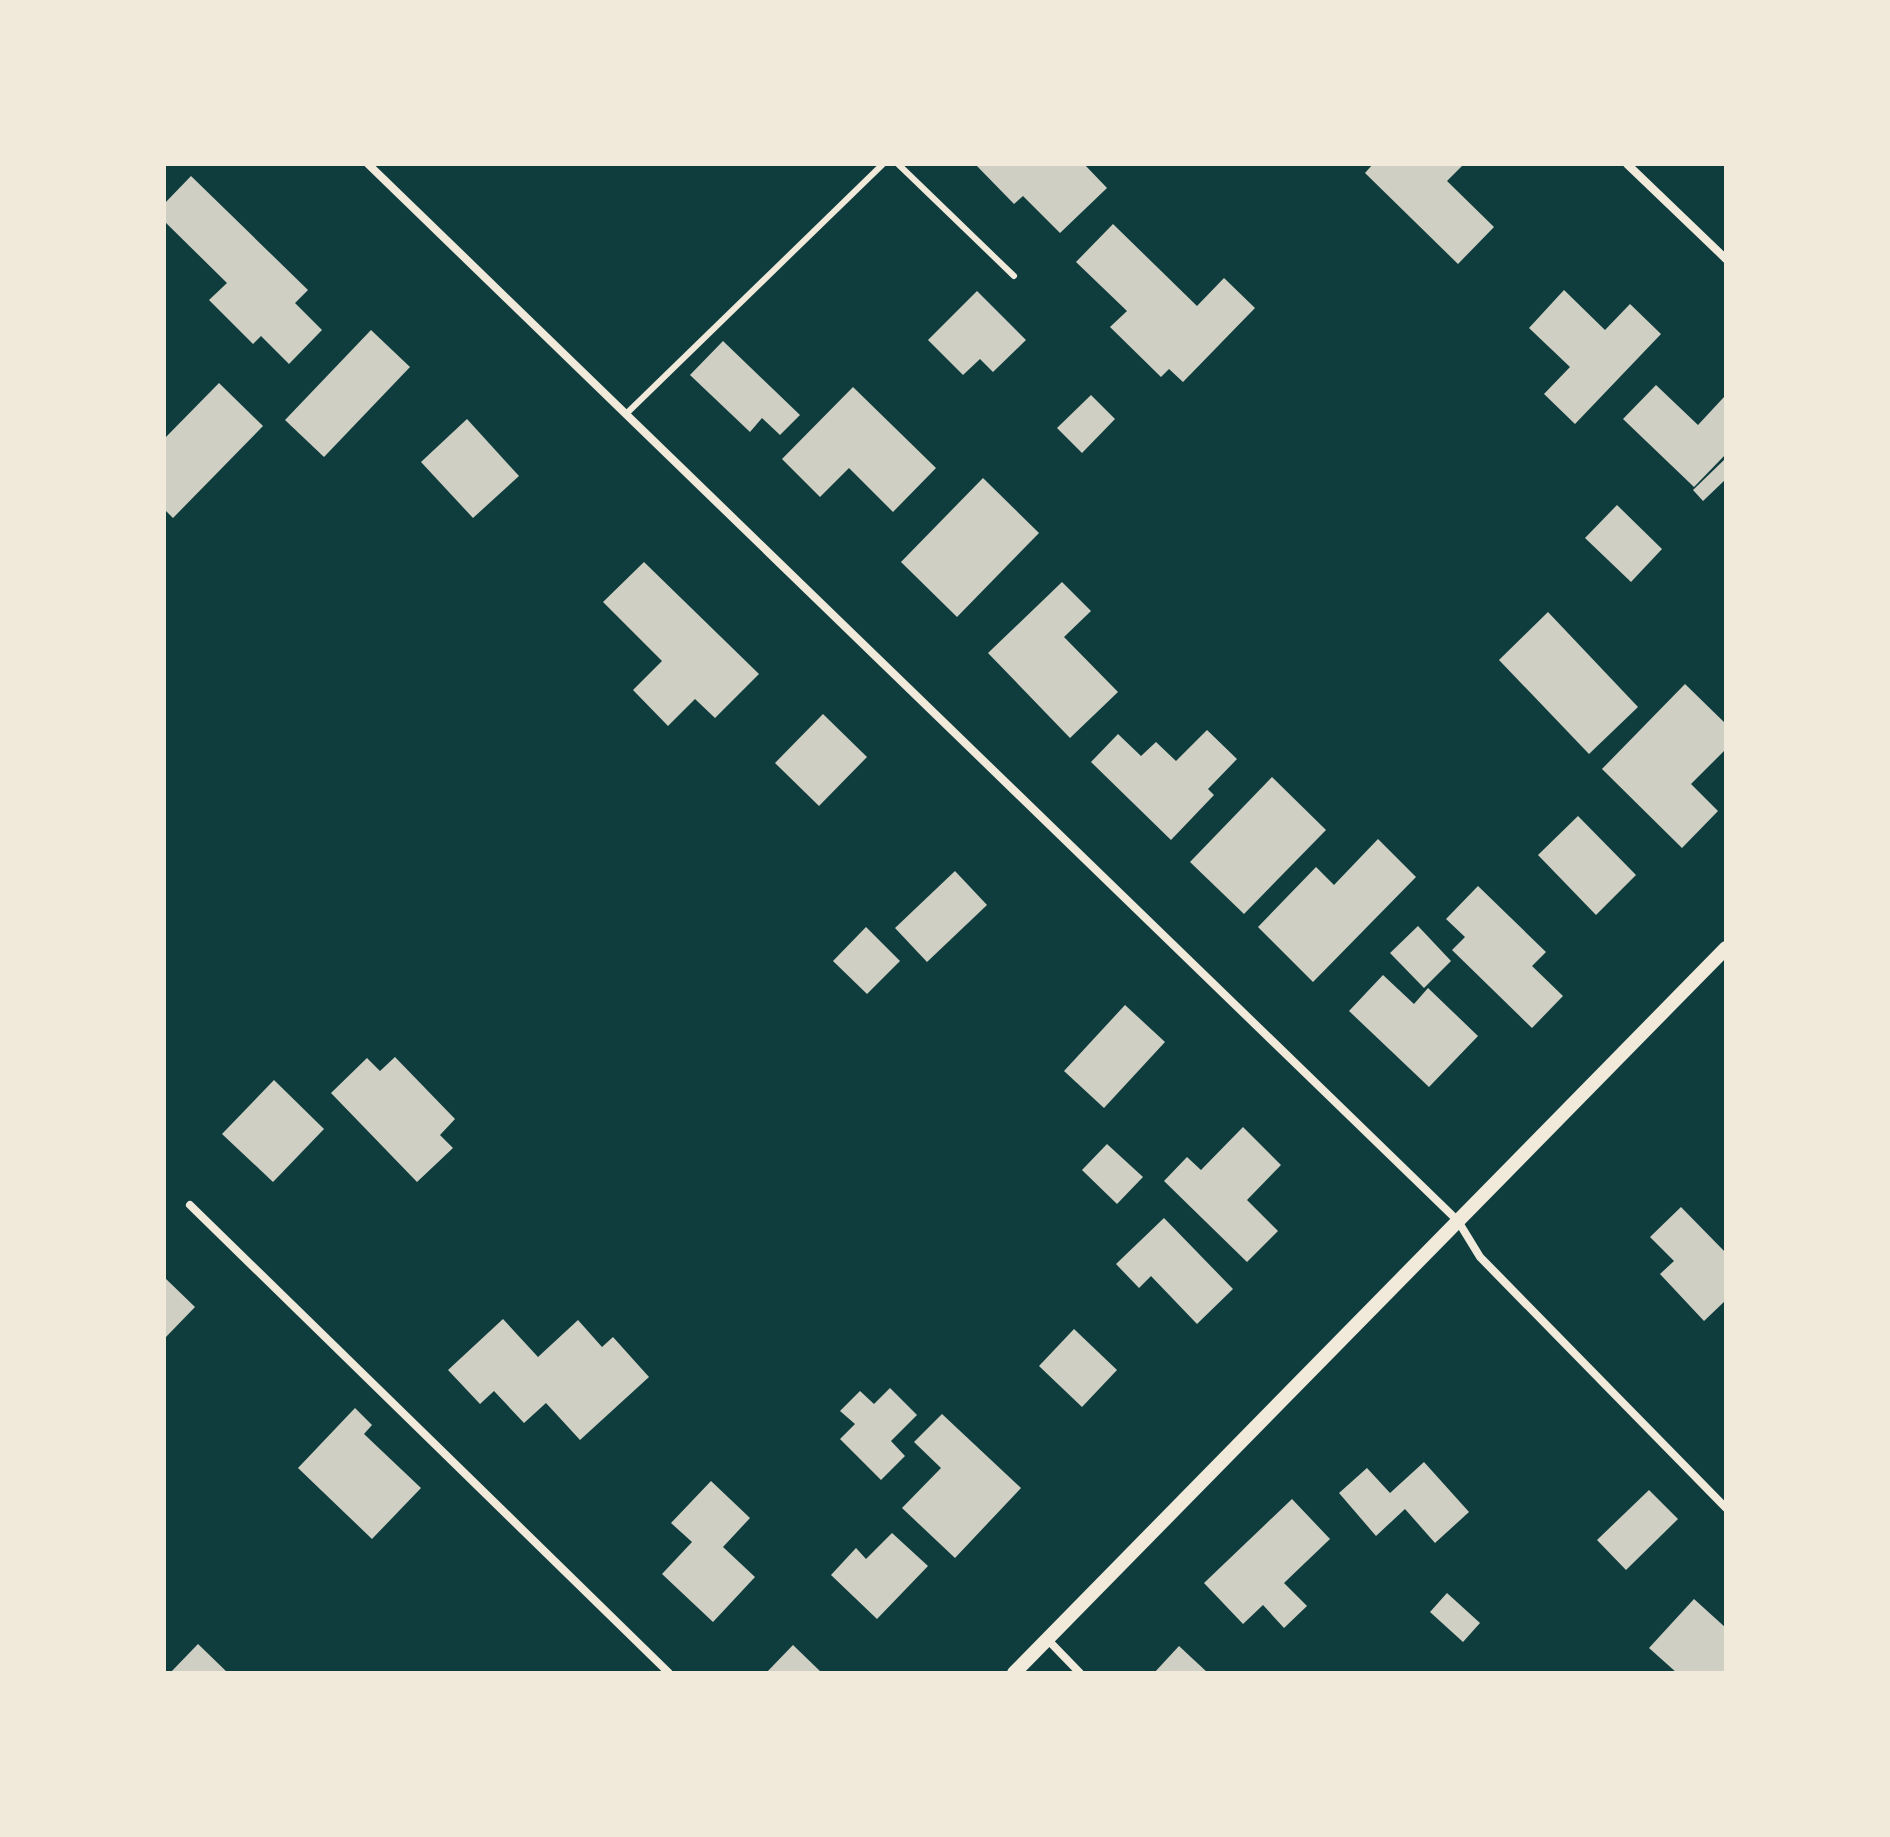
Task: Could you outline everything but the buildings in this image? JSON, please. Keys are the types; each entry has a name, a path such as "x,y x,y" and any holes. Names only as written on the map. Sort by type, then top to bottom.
{"street":[{"path":"368,164 1458,1221 1480,1257 1726,1508"},
{"path":"1627,164 1726,259"},
{"path":"1014,1673 1726,948"},
{"path":"190,1205 669,1673"},
{"path":"1047,1639 1080,1673"}],"lane":[{"path":"626,414 883,164"},
{"path":"898,164 1014,276"}]}
